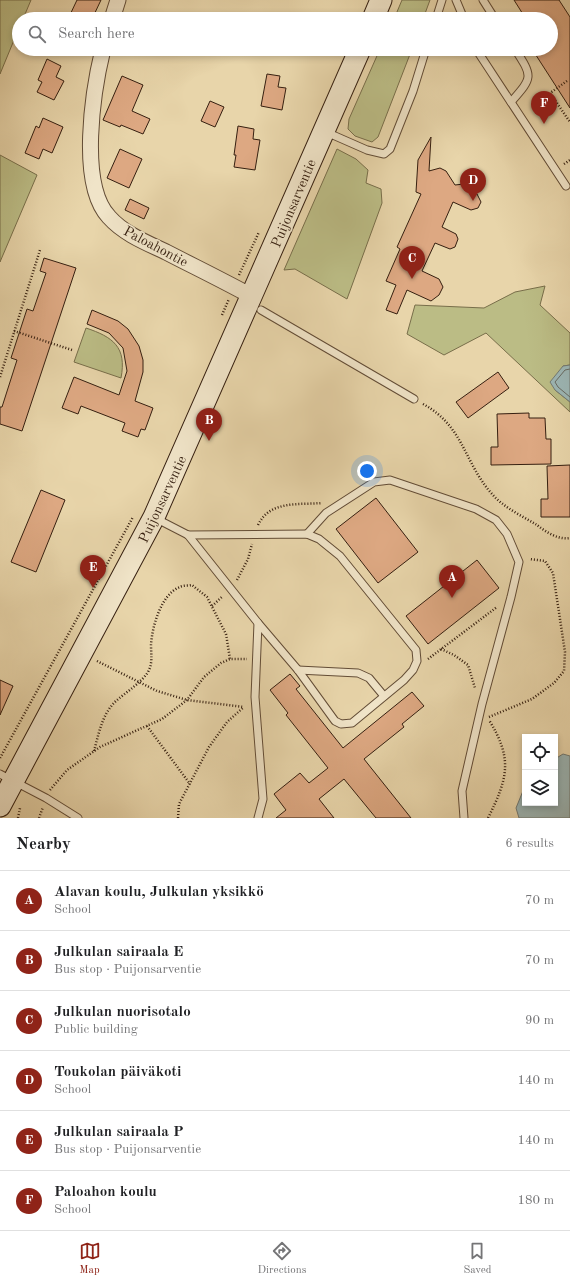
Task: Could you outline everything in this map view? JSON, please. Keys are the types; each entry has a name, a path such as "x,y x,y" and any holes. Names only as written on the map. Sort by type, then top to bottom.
{"main road":[{"path":"376,12 381,0"},
{"name":"Puijonsarventie","path":"0,806 7,778 154,517 257,303 324,131 357,56"}],"street":[{"path":"114,12 118,0"},
{"name":"Paloahontie","path":"101,56 92,116 90,153 93,175 101,206 109,218 138,238 234,286 257,303"}],"lane":[{"path":"438,12 442,0"},
{"path":"456,0 461,12"},
{"path":"483,0 491,12"},
{"path":"324,131 367,150 384,154 390,150 413,91 424,56"},
{"path":"481,56 566,186"},
{"path":"511,102 527,84 528,70 519,56"},
{"path":"257,303 414,399"},
{"path":"307,534 326,514 374,482 390,480 476,509 496,520 507,534 519,562 482,704 462,791 464,818"},
{"path":"154,517 188,535 258,623 298,670 335,721 341,724 352,723 413,670 417,661 416,650 340,556 319,539 307,534 188,535"},
{"path":"258,623 255,697 263,799 258,818"},
{"path":"298,670 358,673 369,678 384,696"},
{"path":"7,778 46,798 78,818"}],"path":[{"path":"567,81 550,93 570,122"},
{"path":"220,321 260,229"},
{"path":"0,377 40,250"},
{"path":"14,331 72,350"},
{"path":"414,399 434,410 447,420 492,495 550,534 565,539 570,538"},
{"path":"0,758 134,514"},
{"path":"488,718 532,699 554,683 564,671 565,652 553,573 545,561 532,558 519,562"},
{"path":"94,751 102,721 115,702 139,682 147,672 152,662 151,646 154,622 170,594 180,587 192,585 207,597 226,634 230,659"},
{"path":"413,670 511,597"},
{"path":"46,798 51,789 67,770 94,751 162,719 187,700 204,677 221,662 230,659 257,659"},
{"path":"97,661 157,691 187,700 244,707"},
{"path":"178,818 179,804 209,748 227,722 255,697"},
{"path":"147,726 190,784"}],"green space":[{"path":"0,0 31,0 26,12 12,12 12,45 0,74"},
{"path":"402,0 430,0 426,12 397,12"},
{"path":"377,56 409,56 378,137 372,142 355,136 348,129 349,119"},
{"path":"337,149 356,159 368,170 366,183 381,189 382,203 347,299 295,269 284,270"},
{"path":"0,155 37,175 0,262"},
{"path":"545,286 540,305 570,333 570,365 563,366 555,390 570,402 570,412 486,333 444,355 407,334 415,305 484,308 515,292"},
{"path":"86,328 104,335 116,345 122,358 121,378 74,362"}],"water":[{"path":"570,365 570,402 555,390 550,382 563,366"},
{"path":"563,754 570,756 570,818 519,818 516,808 522,793 522,806 558,806 558,757"}],"building":[{"path":"77,0 101,0 95,12 71,12"},
{"path":"514,0 559,0 570,17 570,108 537,56 558,56 558,12 522,12"},
{"path":"47,59 61,66 56,77 64,81 54,100 37,92 42,82 38,80"},
{"path":"267,74 280,76 278,87 286,88 282,110 261,106"},
{"path":"122,76 143,85 132,111 150,119 143,134 121,125 120,127 103,120"},
{"path":"210,101 224,107 215,127 201,121"},
{"path":"43,118 63,127 52,153 43,149 39,159 25,153 36,126 39,128"},
{"path":"238,126 254,129 253,139 260,140 255,170 234,167"},
{"path":"431,137 429,171 440,168 446,171 455,185 464,184 471,187 472,191 477,194 481,202 478,208 471,210 453,202 442,227 456,234 458,239 455,247 450,249 435,243 422,271 439,279 443,287 439,295 431,301 407,290 397,314 386,310 396,285 386,281 400,249 397,247 421,194 416,192 418,160"},
{"path":"120,149 142,159 129,188 107,178"},
{"path":"130,199 149,208 144,219 125,210"},
{"path":"44,258 76,268 22,431 0,424 0,407 2,407 17,360 11,358 27,309 33,311 46,273 40,271"},
{"path":"92,310 118,321 128,329 139,346 143,360 143,372 135,401 153,408 145,430 141,429 138,437 122,431 125,423 81,406 78,414 62,408 74,377 119,395 127,371 123,348 109,333 87,324"},
{"path":"498,372 509,388 468,418 456,402"},
{"path":"529,413 529,418 545,418 546,439 551,439 551,464 491,465 491,447 498,447 497,414"},
{"path":"570,465 570,517 541,517 541,499 548,499 547,466"},
{"path":"41,490 65,500 36,572 11,562"},
{"path":"376,498 418,552 378,583 336,529"},
{"path":"477,560 499,588 428,644 406,616"},
{"path":"290,674 300,686 296,689 343,748 412,692 424,706 402,724 404,727 364,759 411,818 376,818 344,779 319,799 334,818 276,818 286,810 274,794 300,773 309,783 328,768 286,715 288,713 270,690"},
{"path":"0,680 13,686 0,715"}],"place":[{"name":"Paloahon koulu","path":"544,124"},
{"name":"Toukolan päiväkoti","path":"473,201"},
{"name":"Julkulan nuorisotalo","path":"412,279"},
{"name":"Julkulan sairaala E","path":"209,441"},
{"name":"Julkulan sairaala P","path":"93,588"},
{"name":"Alavan koulu, Julkulan yksikkö","path":"452,598"}]}
